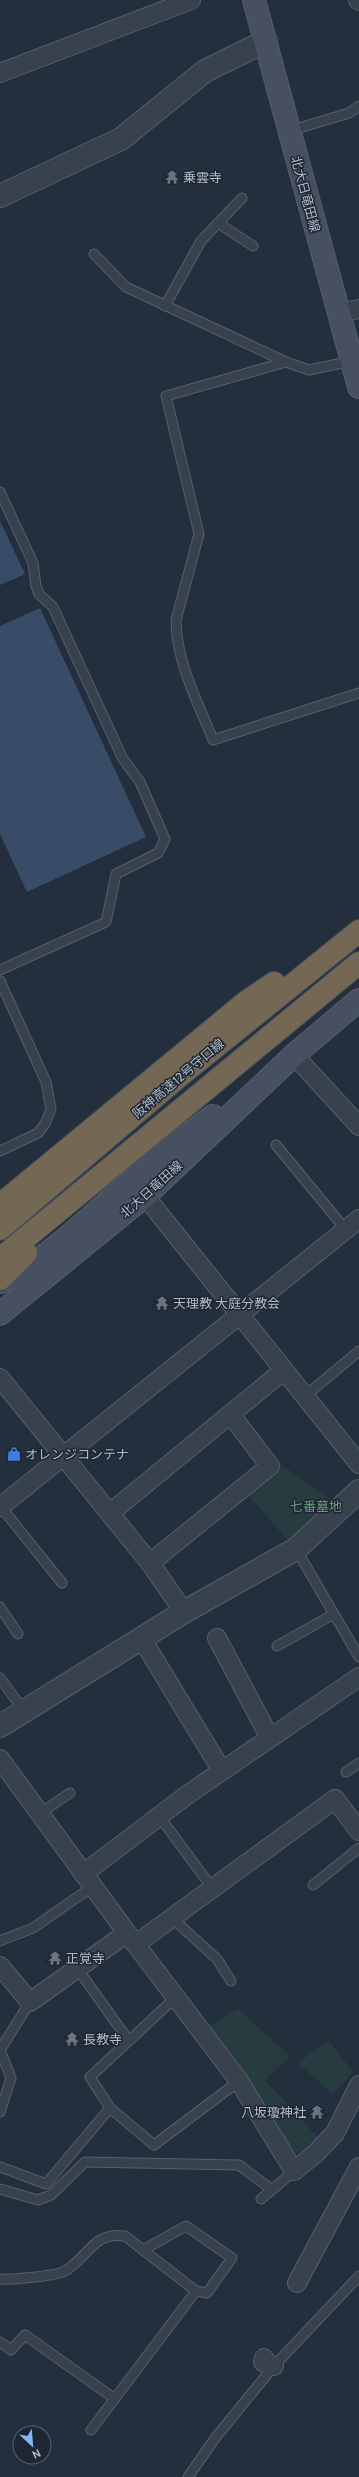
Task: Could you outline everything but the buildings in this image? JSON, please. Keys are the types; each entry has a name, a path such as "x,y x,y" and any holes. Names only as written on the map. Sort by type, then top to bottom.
{"highway":[{"path":"0,1204 246,1002 359,927"},
{"name":"阪神高速12号守口線","path":"0,1229 177,1078 359,931"},
{"name":"阪神高速12号守口線","path":"0,1260 359,963"},
{"path":"0,1279 96,1180"}],"main road":[{"name":"北大日竜田線","path":"254,0 289,131 349,311 352,361 359,387"},
{"name":"北大日竜田線","path":"0,1314 145,1196 294,1055 359,1000"},
{"name":"北大日竜田線","path":"0,1282 17,1274 51,1251 170,1147 294,1055"}],"street":[{"path":"0,73 191,0"},
{"path":"0,196 121,139 205,71 266,42"},
{"path":"294,1055 359,1126"},
{"path":"145,1196 283,1371 305,1396 359,1464"},
{"path":"0,1507 241,1316 352,1225"},
{"path":"110,1513 283,1371"},
{"path":"0,1378 150,1563 184,1612"},
{"path":"150,1563 270,1466 231,1415"},
{"path":"0,1726 184,1612 296,1548 359,1491"},
{"path":"217,1638 270,1738"},
{"path":"142,1639 222,1771"},
{"path":"87,1881 159,1816 359,1677"},
{"path":"0,1759 87,1881 239,2081 294,2171 315,2154 335,2134 359,2085"},
{"path":"0,1966 30,2002 77,1968 172,1918 335,1799 359,1831"},
{"path":"296,2283 359,2167"}],"lane":[{"path":"289,131 349,112 359,106"},
{"path":"165,306 201,241 242,198"},
{"path":"218,224 253,246"},
{"path":"94,254 126,287 286,362 309,370 352,361"},
{"path":"286,362 166,396 199,534 176,620 176,635 183,664 213,740 359,693"},
{"path":"0,492 33,563 38,590 43,598 53,608 125,764 140,782 164,839 158,853 116,874 106,922 0,970"},
{"path":"0,981 46,1082 51,1109 45,1124 38,1133 0,1151"},
{"path":"276,1145 352,1225"},
{"path":"305,1396 359,1351"},
{"path":"0,1507 62,1583"},
{"path":"296,1548 359,1657"},
{"path":"0,1607 18,1634"},
{"path":"277,1646 334,1614"},
{"path":"0,1678 24,1711"},
{"path":"346,1772 359,1763"},
{"path":"39,1814 70,1793"},
{"path":"159,1816 213,1889"},
{"path":"313,1885 359,1848"},
{"path":"0,1942 33,1928 87,1881"},
{"path":"172,1918 217,1959 231,1981"},
{"path":"77,1968 129,2041"},
{"path":"176,1997 90,2077 110,2108 154,2145 239,2081"},
{"path":"0,2112 11,2078 0,2050 30,2002"},
{"path":"0,2167 46,2184 110,2108"},
{"path":"0,2188 38,2200 51,2195 85,2162 239,2165 271,2189"},
{"path":"261,2199 294,2171"},
{"path":"0,2279 63,2272 85,2256 98,2239 112,2234 125,2236 143,2250 196,2291 207,2293 232,2258 225,2251 186,2226 143,2250"},
{"path":"188,2477 269,2362 359,2276"},
{"path":"90,2430 196,2291"},
{"path":"0,2342 11,2350 25,2335 115,2399"}],"green space":[{"name":"七番墓地","path":"280,1464 340,1505 289,1542 246,1492"},
{"path":"238,2009 290,2056 265,2080 321,2141 301,2155 289,2146 206,2028"},
{"path":"328,2040 353,2072 333,2094 298,2063"}],"water":[{"path":"0,521 25,574 0,585"},
{"path":"40,608 146,837 27,892 0,834 0,626"}],"place":[{"name":"乗雲寺","path":"172,177"},
{"name":"天理教 大庭分教会","path":"162,1303"},
{"name":"オレンジコンテナ","path":"14,1454"},
{"name":"正覚寺","path":"55,1958"},
{"name":"長教寺","path":"72,2039"},
{"name":"八坂瓊神社","path":"317,2112"}]}
